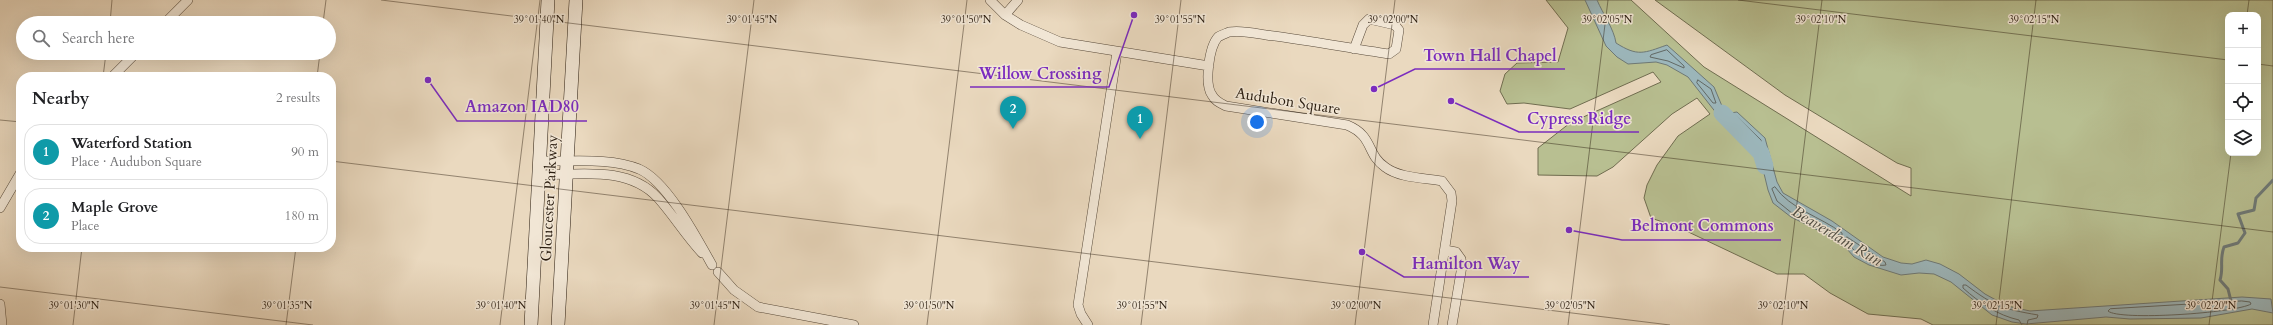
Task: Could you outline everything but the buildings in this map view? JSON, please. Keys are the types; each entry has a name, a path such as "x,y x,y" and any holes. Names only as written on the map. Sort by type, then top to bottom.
{"main road":[{"name":"Gloucester Parkway","path":"531,325 548,0"},
{"name":"Gloucester Parkway","path":"558,325 576,0"}],"street":[{"path":"173,16 188,0"},
{"path":"990,0 1005,15 1026,28 1060,42 1209,66"},
{"path":"1005,15 1018,0"},
{"name":"Audubon Square","path":"1354,49 1363,25 1369,19 1395,25 1399,30 1396,49 1389,54 1354,49 1238,31 1219,37 1211,54 1209,66 1208,82 1211,95 1215,100 1226,106 1347,125 1359,130 1384,167 1394,172 1442,181 1451,193 1452,201 1446,250 1433,325"},
{"path":"1088,325 1080,314 1078,305 1117,52"},
{"path":"117,72 129,60"},
{"path":"538,175 622,176 641,184 658,198 685,235 712,265 690,224 659,185 646,173 622,164 539,161"},
{"path":"0,208 16,181"},
{"path":"1446,250 1456,252 1461,259 1462,266 1452,325"},
{"path":"718,272 741,297 758,307 854,325"},
{"path":"0,304 2,325"}],"green space":[{"path":"1546,0 1631,0 1704,67 1911,196 1911,168 1897,163 1785,95 1655,0 2273,0 2273,325 1933,325 1921,319 1868,314 1830,293 1804,274 1777,274 1680,228 1651,218 1644,198 1647,185 1657,165 1678,136 1710,114 1697,98 1672,114 1613,167 1597,176 1538,175 1538,148 1570,123 1661,82 1653,72 1570,109 1524,103 1507,104 1500,91 1505,74 1517,63 1558,62 1568,28"}],"water":[{"path":"1585,0 1597,0 1611,27 1616,43 1636,52 1647,52 1667,45 1714,87 1722,106 1730,113 1737,112 1765,138 1777,182 1783,193 1832,221 1883,257 1901,263 1912,264 1926,260 1940,264 1959,274 1985,294 2007,306 2030,311 2242,297 2271,299 2273,313 2252,309 2201,318 2130,319 2106,317 2026,324 2012,322 1992,315 1951,282 1934,274 1919,273 1901,275 1869,265 1854,257 1840,241 1791,217 1773,203 1768,190 1760,157 1754,145 1717,114 1688,77 1667,65 1656,62 1628,64 1617,57 1606,46"}],"waterway":[{"name":"Beaverdam Run","path":"1722,113 1761,153 1765,166"},
{"path":"2231,301 2228,289 2220,280 2224,247 2238,243 2245,233 2238,214 2254,210 2256,198 2273,180"}],"place":[{"name":"Willow Crossing","path":"1134,15"},
{"name":"Amazon IAD80","path":"428,80"},
{"name":"Town Hall Chapel","path":"1374,89"},
{"name":"Cypress Ridge","path":"1451,101"},
{"name":"Maple Grove","path":"1013,129"},
{"name":"Waterford Station","path":"1140,139"},
{"name":"Belmont Commons","path":"1569,230"},
{"name":"Hamilton Way","path":"1362,252"}]}
